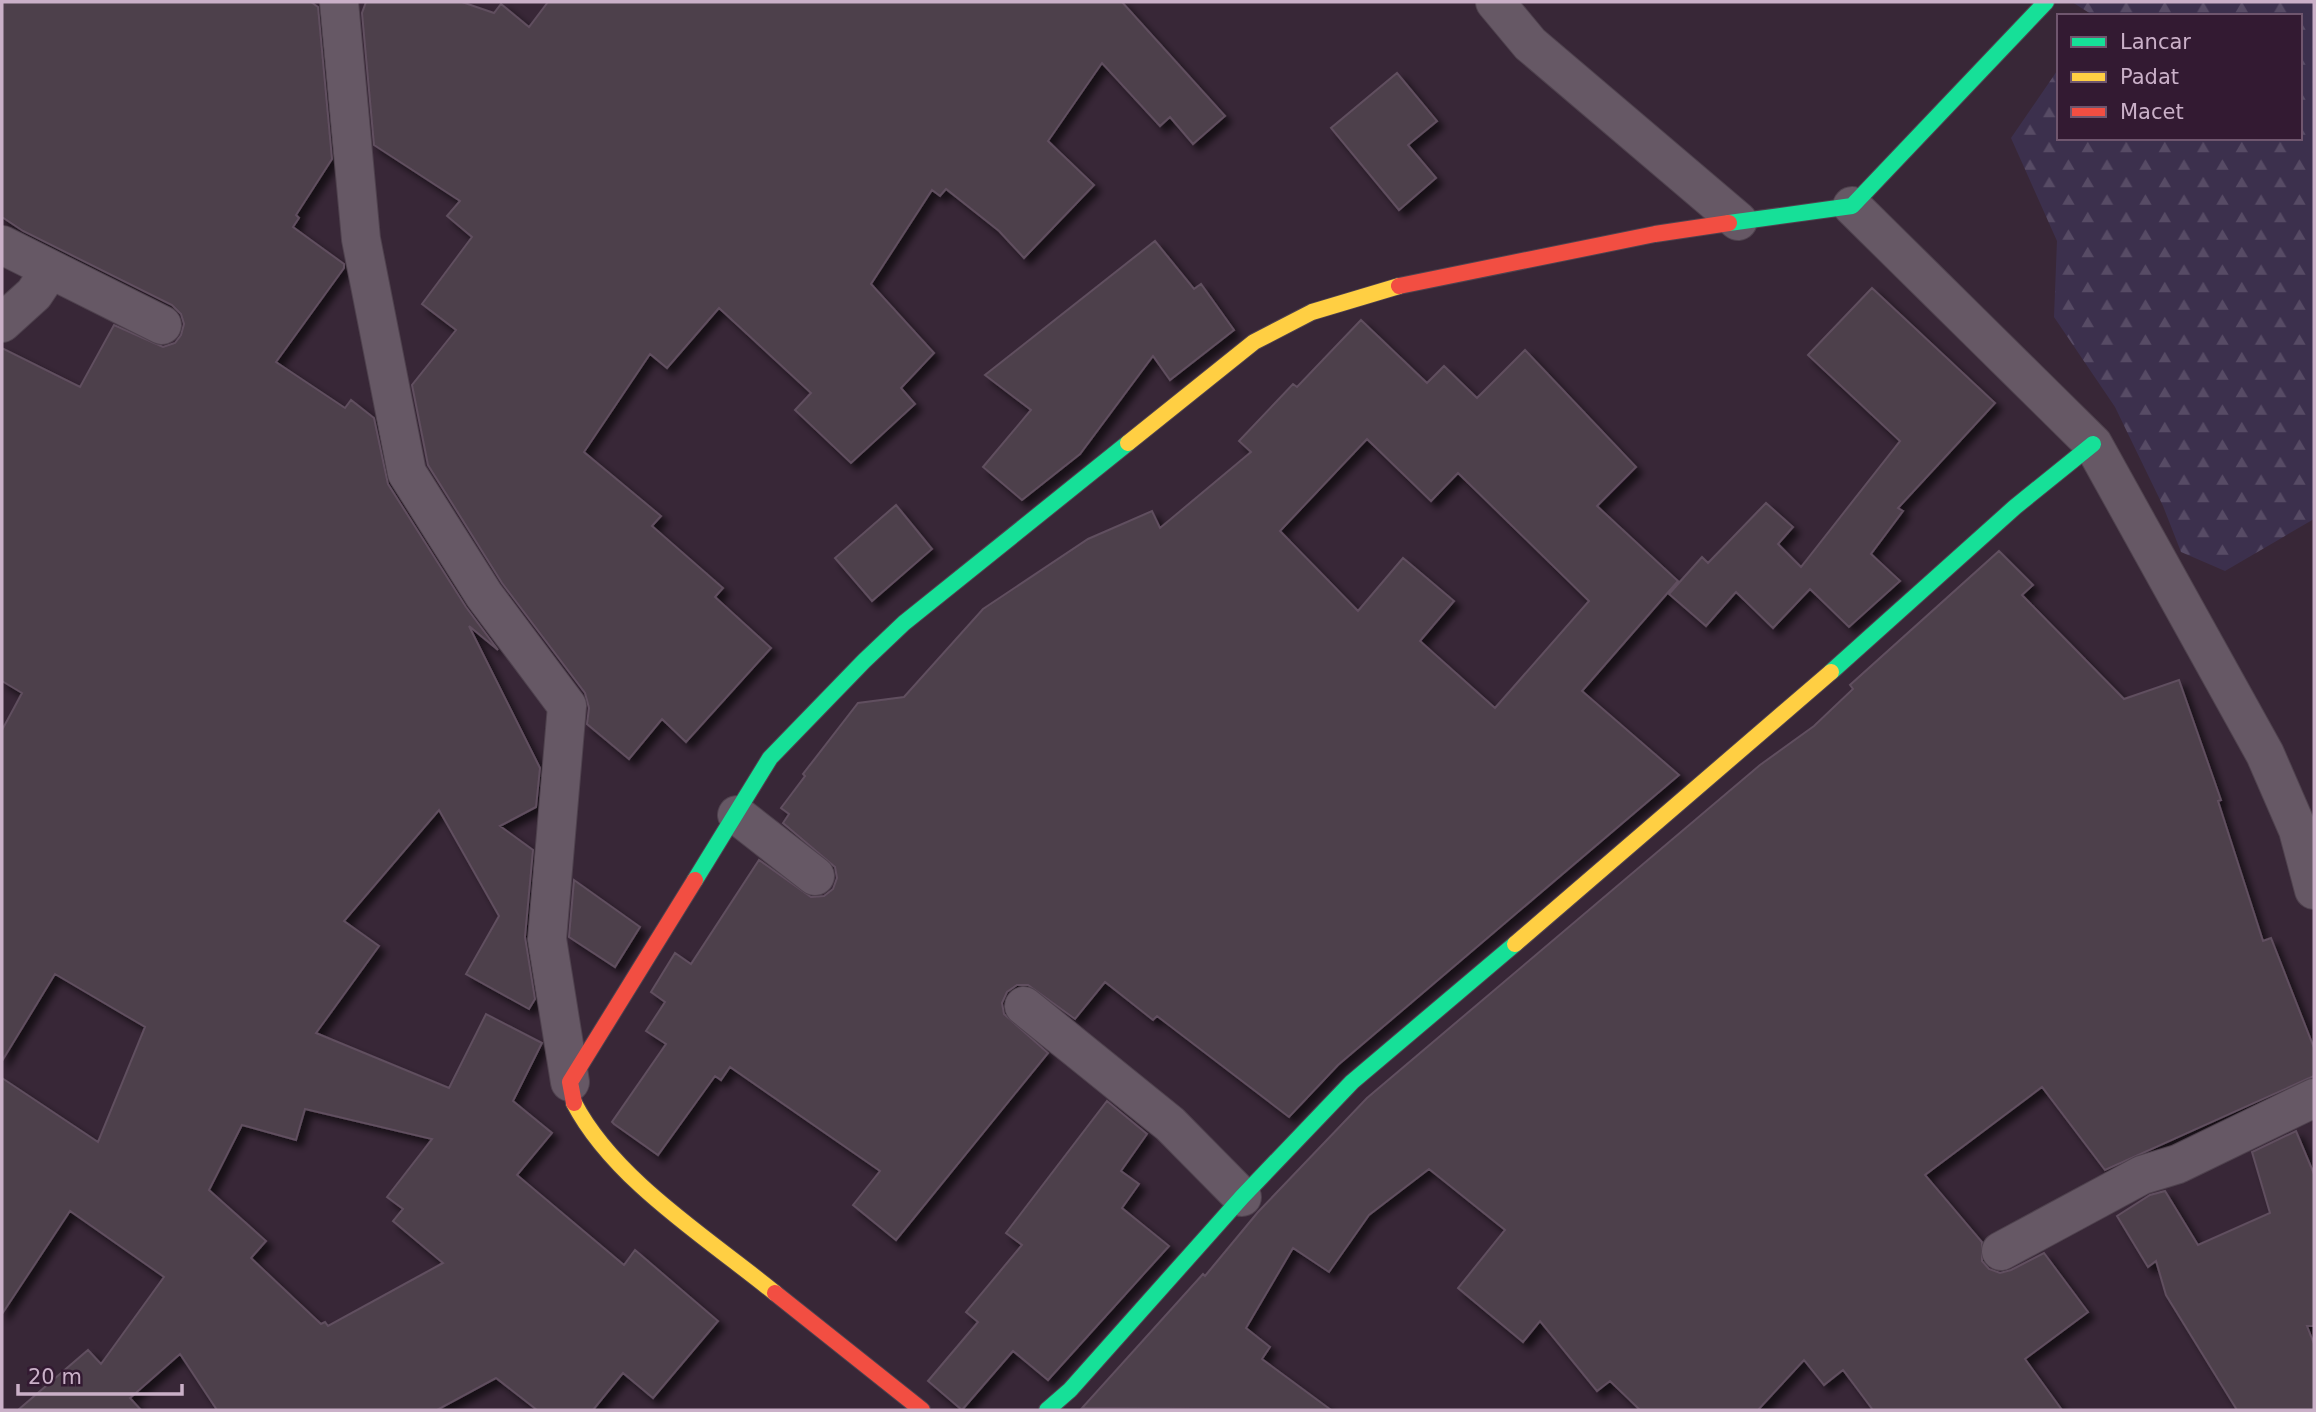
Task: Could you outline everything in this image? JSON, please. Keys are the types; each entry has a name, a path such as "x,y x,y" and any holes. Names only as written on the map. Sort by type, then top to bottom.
{"street":[{"path":"339,2 361,239 407,473 484,594 567,706 547,939 573,1101 587,1128 640,1184 922,1410"},
{"path":"1495,2 1530,44 1738,221"},
{"path":"570,1082 737,816 770,758 904,623 1254,342 1284,324 1356,296 1416,282 1656,234 1852,205 2046,2"},
{"path":"1852,205 2093,444 2265,754 2298,830 2314,890"},
{"path":"2,245 162,326"},
{"path":"2,323 34,294 50,270"},
{"path":"1047,1410 1070,1390 1242,1197 1352,1082 1776,722 2015,507 2093,444"},
{"path":"737,816 814,876"},
{"path":"1024,1006 1170,1124 1242,1197"},
{"path":"2001,1251 2142,1175 2178,1164 2314,1098"}],"green space":[{"path":"2072,2 2314,2 2314,519 2225,571 2181,552 2163,506 2115,407 2054,317 2057,241 2011,138 2057,71 2057,140 2302,140 2302,14 2091,14"}],"building":[{"path":"2,2 311,2 318,7 332,159 296,215 299,218 293,227 344,264 344,268 276,362 345,408 351,400 374,418 388,484 466,607 498,650 469,626 540,768 536,807 500,826 533,850 525,937 535,999 529,1009 466,974 499,916 439,810 344,921 379,946 316,1033 449,1088 486,1014 542,1043 513,1101 552,1133 517,1175 624,1265 635,1250 718,1321 653,1398 623,1373 593,1410 537,1410 496,1378 437,1410 217,1410 180,1354 130,1398 141,1410 18,1410 88,1350 101,1364 164,1277 70,1211 2,1314 2,1078 98,1142 145,1027 55,974 2,1061 2,730 22,693 2,681 2,348 80,387 114,325 163,347 175,343 184,324 181,314 172,305 23,231 2,217","holes":["305,1109 432,1139 387,1197 403,1209 393,1221 443,1263 328,1326 325,1322 321,1324 251,1258 266,1241 209,1190 242,1125 296,1140"]},
{"path":"366,2 462,2 494,13 501,4 529,27 548,2 1122,2 1225,116 1193,144 1170,117 1160,126 1102,63 1048,141 1094,185 1024,258 999,231 946,189 940,196 932,190 871,284 934,353 901,388 915,404 851,463 795,410 811,393 719,308 667,368 650,354 584,452 661,516 652,526 723,588 715,597 771,648 686,742 662,719 629,759 587,724 589,708 585,693 502,583 428,465 412,385 456,330 422,304 472,237 447,216 460,201 374,145 362,13"},
{"path":"1397,73 1437,121 1408,145 1436,178 1399,210 1331,128"},
{"path":"1155,241 1194,289 1201,284 1234,330 1170,380 1153,356 1080,454 1022,500 983,467 1031,410 985,375"},
{"path":"1872,288 1995,403 1898,508 1903,511 1871,554 1900,581 1849,627 1810,589 1773,628 1736,592 1706,626 1669,594 1702,557 1708,563 1766,503 1793,527 1778,544 1801,567 1900,441 1808,355"},
{"path":"1361,320 1427,383 1444,366 1477,398 1525,350 1636,467 1597,506 1678,581 1582,691 1679,775 1338,1065 1289,1117 1157,1016 1153,1020 1105,982 1075,1019 1028,985 1017,985 1007,992 1002,1003 1004,1014 1048,1053 896,1240 853,1205 880,1171 730,1067 721,1080 715,1076 658,1155 614,1124 612,1122 666,1044 646,1031 665,1002 651,992 675,953 691,964 759,860 811,897 824,896 833,889 837,878 835,867 783,823 789,814 781,808 805,776 803,774 858,703 904,697 983,609 1088,539 1152,511 1160,528 1251,452 1239,441 1293,384 1297,387","holes":["1367,439 1431,501 1458,473 1589,601 1495,708 1420,641 1454,601 1403,558 1358,611 1280,531"]},
{"path":"896,505 932,549 872,601 835,558"},
{"path":"1999,551 2033,585 2022,595 2124,699 2179,680 2221,800 2218,801 2263,941 2271,938 2314,1048 2314,1076 2105,1170 2042,1087 1925,1175 1982,1242 1982,1261 1989,1269 2000,1273 2011,1270 2044,1253 2088,1312 2025,1359 2062,1410 1873,1410 1843,1370 1824,1385 1804,1360 1758,1410 1640,1410 1610,1381 1597,1391 1540,1321 1523,1342 1458,1288 1505,1230 1429,1169 1369,1215 1329,1272 1293,1248 1246,1328 1270,1347 1262,1359 1331,1410 1082,1408 1203,1274 1205,1276 1258,1212 1367,1098 1760,765 1814,726 1853,689 1850,685"},
{"path":"574,880 640,927 615,967 569,937"},
{"path":"1107,1101 1147,1134 1121,1171 1139,1184 1122,1208 1169,1246 1048,1380 1013,1351 962,1410 928,1381 978,1322 966,1312 1022,1245 1006,1233"},
{"path":"2296,1131 2314,1174 2314,1326 2307,1326 2314,1344 2314,1410 2237,1410 2166,1295 2156,1261 2148,1267 2117,1216 2150,1195 2165,1191 2198,1245 2270,1213 2252,1152"}],"traffic: fast":[{"path":"1729,223 1852,206 2046,2"},
{"path":"695,880 770,758 864,661 904,623 1128,443"},
{"path":"1831,672 2015,507 2093,444"},
{"path":"1047,1410 1070,1390 1242,1197 1352,1082 1515,944"}],"traffic: slow":[{"path":"1128,443 1254,342 1312,312 1399,286"},
{"path":"1515,944 1831,672"},
{"path":"574,1103 591,1131 638,1183 775,1293"}],"traffic: jam":[{"path":"1399,286 1655,234 1729,223"},
{"path":"574,1103 570,1082 695,880"},
{"path":"775,1293 922,1410"}]}
